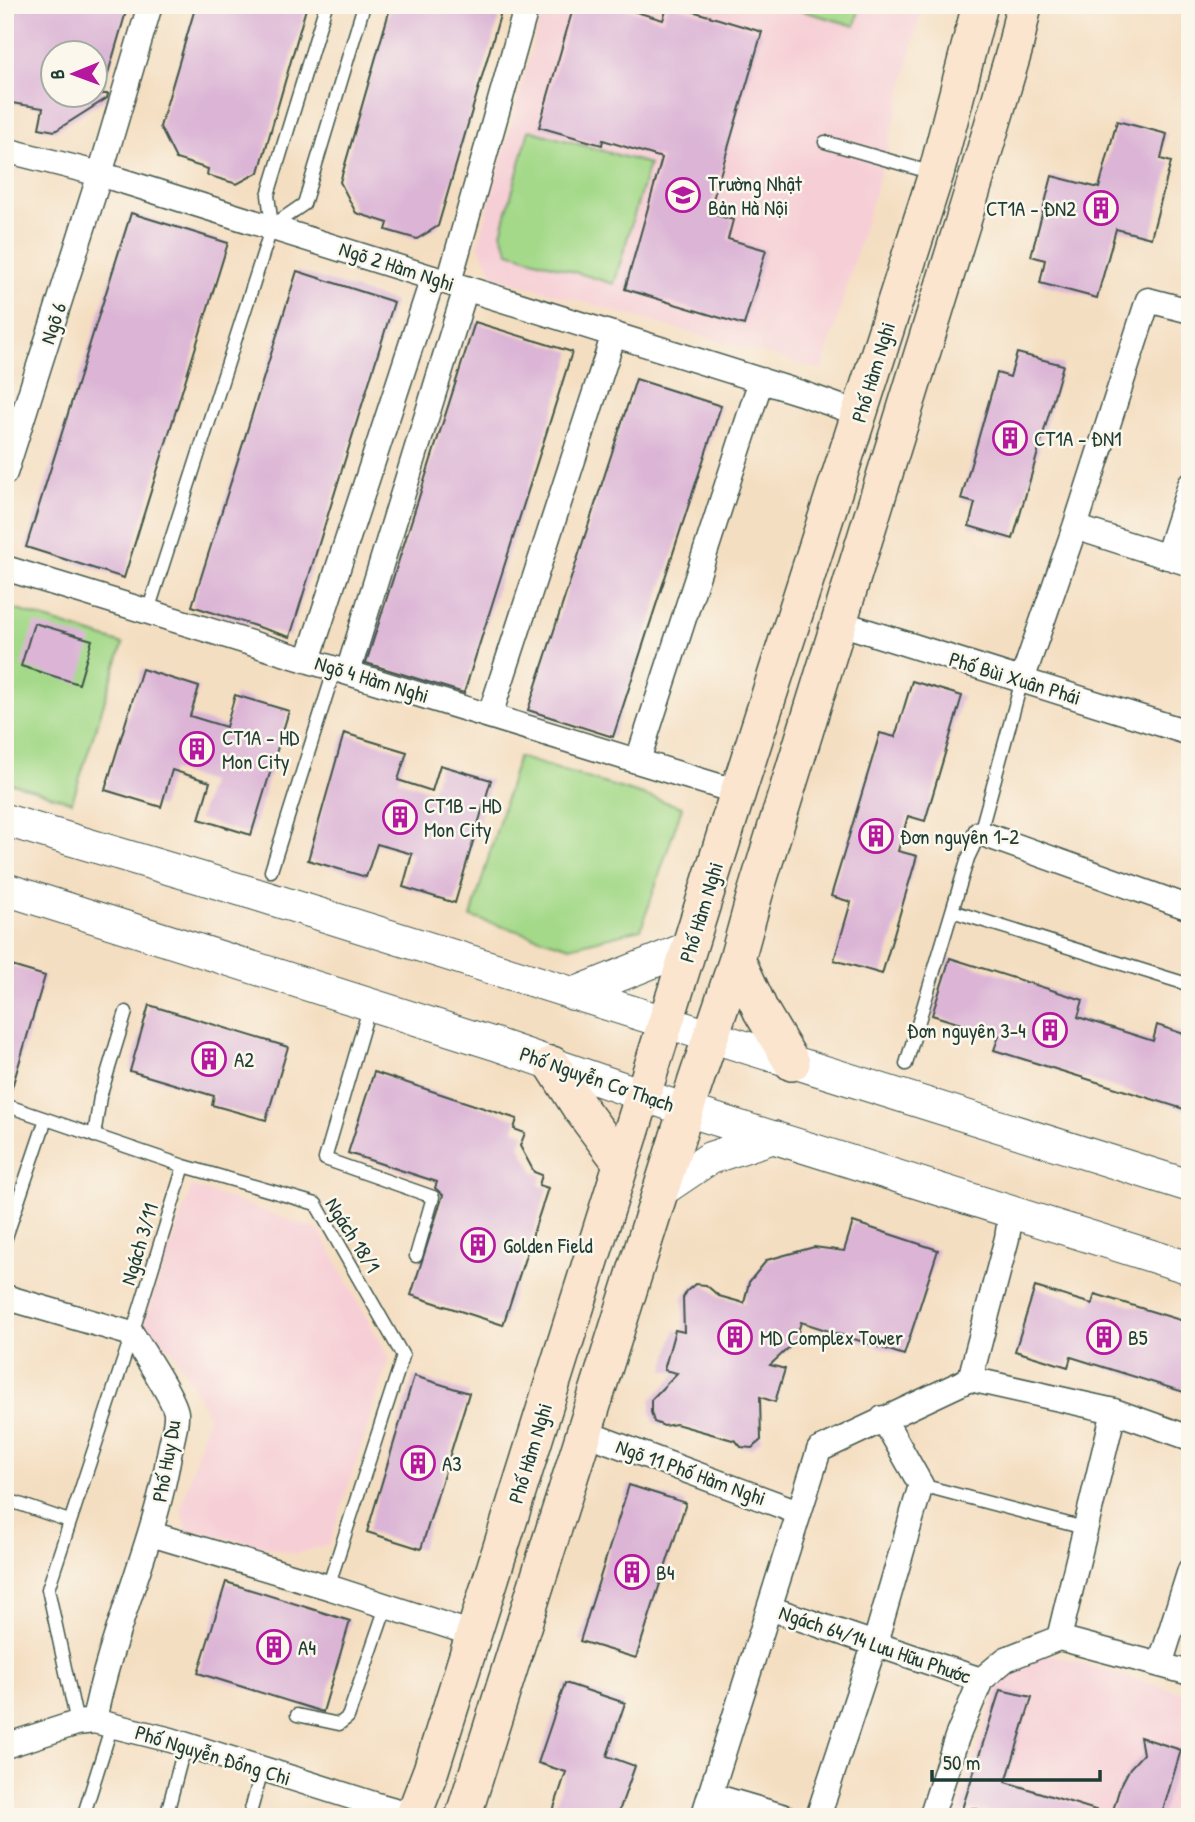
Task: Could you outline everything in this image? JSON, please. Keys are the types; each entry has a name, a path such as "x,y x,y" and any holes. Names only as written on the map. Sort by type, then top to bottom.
{"main road":[{"name":"Phố Hàm Nghi","path":"416,1816 737,792 936,174 980,5"},
{"name":"Phố Hàm Nghi","path":"463,1817 583,1432 737,959 1015,48 1024,5"},
{"path":"737,959 761,1011 792,1063"},
{"path":"552,1064 580,1108 621,1163"}],"street":[{"path":"100,174 150,5"},
{"path":"342,670 527,5"},
{"name":"Ngõ 2 Hàm Nghi","path":"5,150 100,174 272,226 761,380 860,414"},
{"name":"Ngõ 6","path":"5,473 100,174"},
{"path":"916,236 954,246"},
{"path":"308,660 449,283"},
{"path":"1022,680 1075,527 1148,300 1190,311"},
{"path":"491,715 614,334"},
{"path":"638,760 761,380"},
{"path":"1075,527 1179,560 1190,485"},
{"name":"Ngõ 4 Hàm Nghi","path":"5,568 737,792"},
{"name":"Phố Bùi Xuân Phái","path":"840,623 1190,733"},
{"path":"5,820 255,894 1190,1186"},
{"path":"980,834 1190,908"},
{"name":"Phố Nguyễn Cơ Thạch","path":"5,889 370,1004 686,1110 1190,1268"},
{"path":"573,994 690,947"},
{"path":"661,1191 710,1158 774,1137"},
{"path":"970,1379 1007,1238 1011,1212"},
{"path":"5,1297 132,1334"},
{"name":"Phố Huy Du","path":"94,1723 102,1680 151,1534 167,1468 176,1412 132,1334"},
{"path":"785,1817 707,1806 819,1450 970,1379 1114,1411 1190,1438"},
{"path":"1059,1638 1114,1411"},
{"path":"818,1817 921,1485 883,1418"},
{"name":"Ngõ 11 Phố Hàm Nghi","path":"583,1432 798,1512"},
{"path":"151,1534 473,1634"},
{"path":"1160,1665 1190,1570"},
{"name":"Ngách 64/14 Lưu Hữu Phước","path":"769,1608 981,1680"},
{"path":"931,1817 957,1737 981,1680 1006,1659 1059,1638 1190,1672"},
{"path":"5,1746 94,1723"},
{"name":"Phố Nguyễn Đổng Chi","path":"94,1723 189,1747 416,1816"}],"lane":[{"path":"148,611 272,226 268,195 326,5"},
{"path":"272,226 304,204 364,5"},
{"path":"825,142 936,174"},
{"path":"271,871 342,670"},
{"path":"906,1064 968,858 980,834 1022,680"},
{"path":"952,911 1190,985"},
{"path":"370,1004 326,1159 433,1198 416,1256"},
{"path":"94,1136 100,1097 126,1012"},
{"name":"Ngách 18/1","path":"5,1105 184,1166 316,1204 403,1356 328,1587"},
{"path":"5,1240 46,1119"},
{"name":"Ngách 3/11","path":"94,1723 48,1589 184,1166"},
{"path":"921,1485 1084,1528"},
{"path":"5,1499 69,1521"},
{"path":"297,1715 340,1724 348,1717 386,1606"},
{"path":"83,1817 94,1723"},
{"path":"166,1817 181,1760 189,1747"},
{"path":"249,1817 262,1770"}],"shaded area":[{"name":"Trường Nhật Bản Hà Nội","path":"544,5 923,5 889,144 822,370 495,277 478,245"},
{"path":"192,1186 319,1230 389,1358 330,1544 296,1554 186,1529 181,1509 208,1416 172,1349 139,1337"},
{"path":"1047,1653 1190,1695 1190,1817 955,1817 999,1681 1019,1662"}],"green space":[{"path":"782,5 860,5 855,26"},
{"path":"529,130 649,164 614,284 509,252 501,233"},
{"path":"5,606 123,644 72,802 5,781"},
{"path":"518,757 682,807 641,929 570,947 471,917"}],"building":[{"path":"5,5 128,5 108,73 108,38 38,38 38,107 5,102"},
{"path":"196,5 307,5 259,172 237,184 207,175 208,169 176,159 160,127"},
{"path":"391,5 503,5 438,226 417,239 386,230 388,223 356,213 340,182"},
{"path":"574,5 613,5 663,20 668,5 672,5 762,32 709,213 733,220 728,239 766,250 744,325 625,289 662,158 603,140 602,145 539,127"},
{"path":"43,108 91,108 55,131 39,128"},
{"name":"CT1A - ĐN2","path":"1117,121 1167,134 1161,159 1171,162 1151,238 1116,229 1097,298 1040,283 1045,260 1031,256 1052,176 1099,188"},
{"path":"131,213 228,243 124,578 26,547"},
{"path":"297,271 394,302 290,637 192,606"},
{"path":"475,322 572,352 464,693 366,663"},
{"name":"CT1A - ĐN1","path":"1017,353 1063,365 1013,539 969,526 975,503 961,499 997,373 1010,377"},
{"path":"636,379 721,406 613,737 528,710"},
{"path":"34,623 92,640 79,684 21,666"},
{"name":"CT1A - HD Mon City","path":"142,669 199,687 190,716 226,727 235,695 289,711 251,835 199,819 210,782 172,770 161,807 105,790"},
{"name":"Đơn nguyên 1-2","path":"912,681 962,696 925,821 908,816 898,851 917,856 882,974 834,960 851,902 831,896 880,733 895,737"},
{"name":"CT1B - HD Mon City","path":"344,733 407,752 398,780 432,791 440,765 491,780 455,903 403,887 412,854 377,844 366,877 308,860"},
{"name":"Đơn nguyên 3-4","path":"950,958 1083,1000 1078,1017 1153,1041 1157,1025 1190,1036 1190,1111 994,1050 999,1036 932,1015"},
{"path":"5,964 45,976 10,1094 5,1093"},
{"name":"A2","path":"149,1005 288,1047 266,1120 212,1105 214,1096 130,1071"},
{"name":"Golden Field","path":"374,1072 517,1119 514,1129 525,1133 520,1146 534,1172 542,1175 539,1185 548,1188 503,1325 411,1295 443,1195 435,1188 437,1182 348,1153"},
{"name":"MD Complex Tower","path":"853,1222 938,1250 904,1355 801,1322 795,1342 770,1365 785,1369 775,1402 760,1397 761,1440 752,1448 741,1447 736,1441 676,1424 664,1426 654,1422 651,1400 677,1373 664,1370 675,1330 684,1332 683,1298 687,1291 695,1284 706,1285 719,1296 744,1303 749,1282 767,1260 814,1247 844,1251"},
{"name":"B5","path":"1035,1287 1092,1304 1095,1294 1190,1323 1190,1394 1071,1357 1068,1367 1015,1351"},
{"name":"A3","path":"414,1376 469,1393 421,1549 367,1532"},
{"name":"B4","path":"629,1485 686,1503 636,1658 580,1641"},
{"name":"A4","path":"226,1582 350,1621 323,1712 198,1673"},
{"path":"565,1683 625,1703 607,1756 635,1766 617,1817 551,1817 566,1772 538,1763"},
{"path":"1000,1690 1032,1697 1006,1782 1105,1813 1105,1817 1002,1817 973,1808 961,1812"},
{"path":"1140,1737 1181,1750 1161,1817 1111,1817 1120,1787 1130,1768 1143,1754"}],"place":[{"name":"Trường Nhật Bản Hà Nội","path":"683,195"},
{"name":"CT1A - ĐN2","path":"1101,208"},
{"name":"CT1A - ĐN1","path":"1010,438"},
{"name":"CT1A - HD Mon City","path":"197,749"},
{"name":"CT1B - HD Mon City","path":"400,817"},
{"name":"Đơn nguyên 1-2","path":"876,836"},
{"name":"Đơn nguyên 3-4","path":"1050,1030"},
{"name":"A2","path":"209,1059"},
{"name":"Golden Field","path":"478,1245"},
{"name":"MD Complex Tower","path":"735,1337"},
{"name":"B5","path":"1104,1337"},
{"name":"A3","path":"418,1463"},
{"name":"B4","path":"632,1572"},
{"name":"A4","path":"274,1647"}]}
